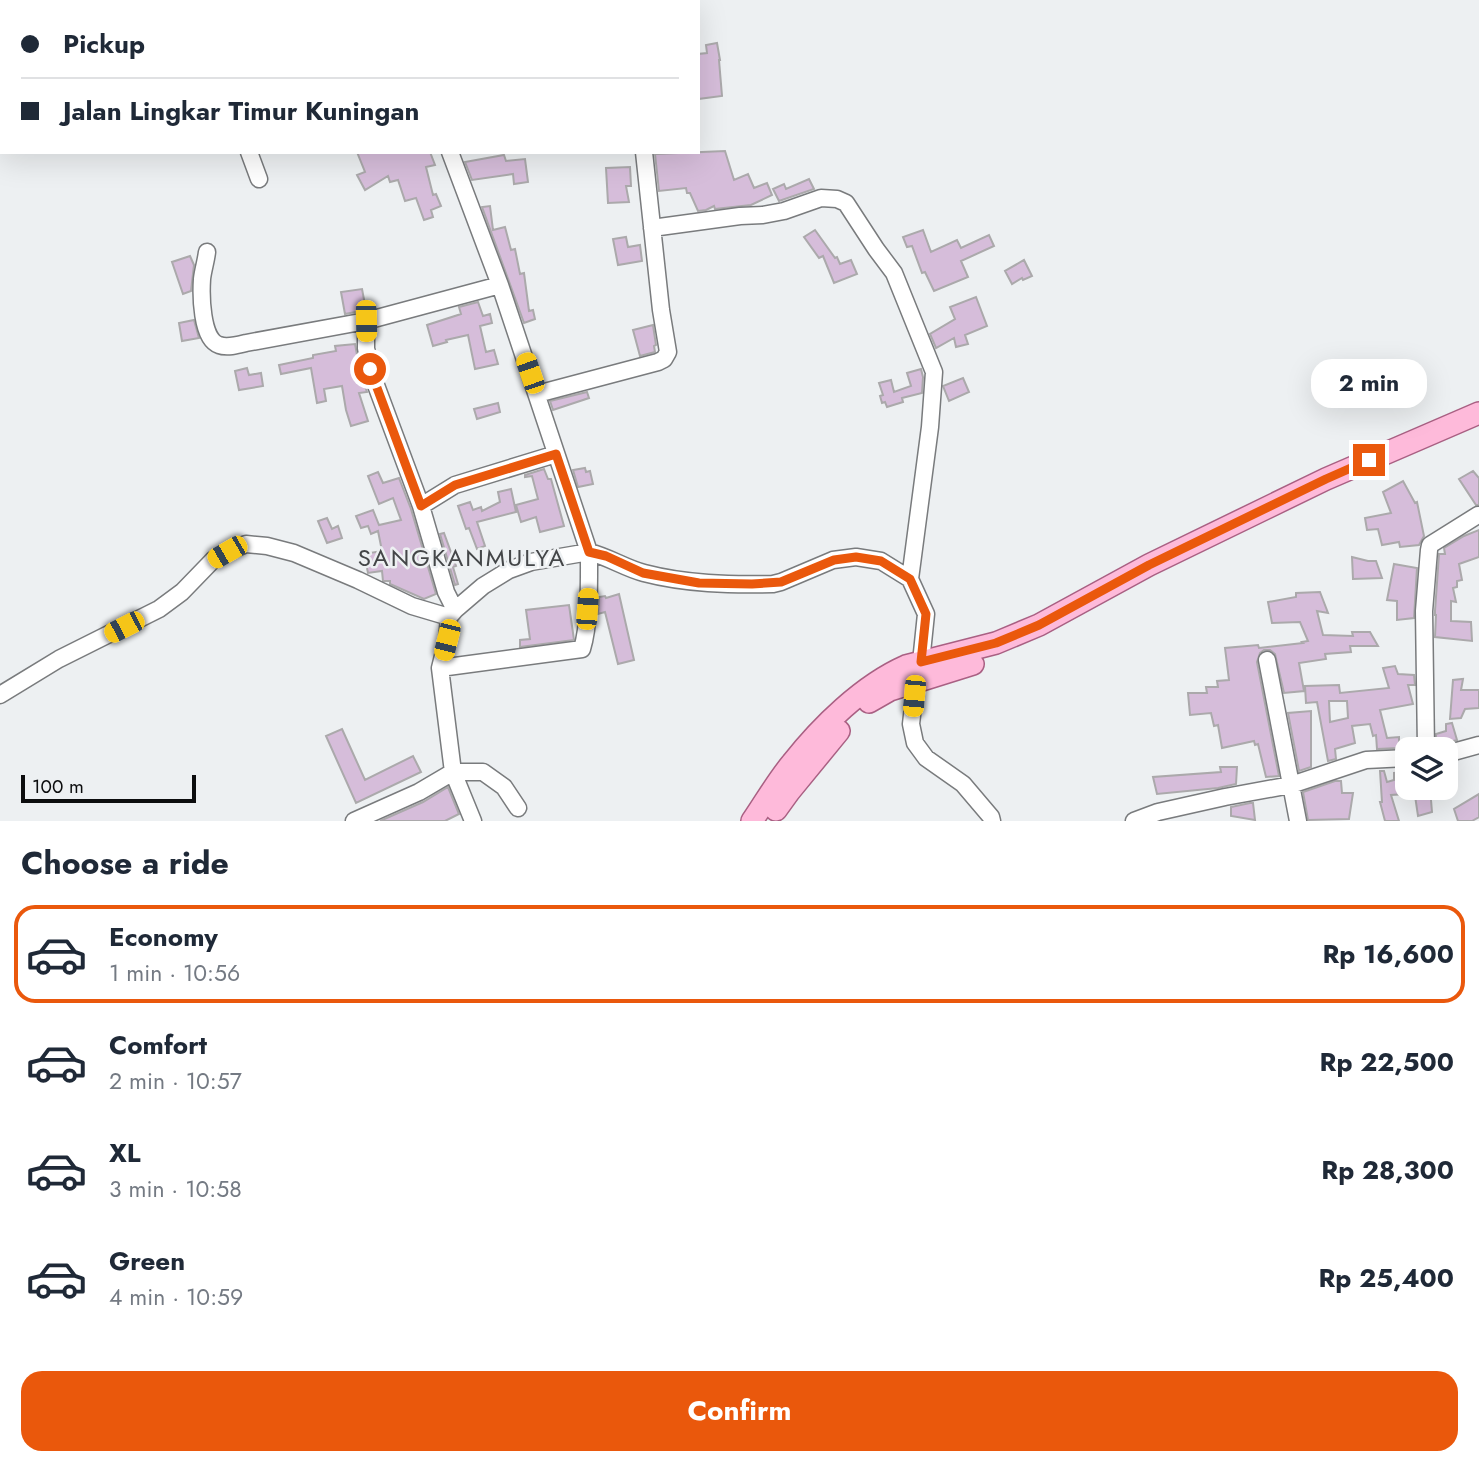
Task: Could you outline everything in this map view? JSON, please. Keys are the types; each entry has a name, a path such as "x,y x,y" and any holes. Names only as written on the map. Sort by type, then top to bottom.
{"main road":[{"path":"768,821 854,714 870,701 919,672 1039,625 1149,565 1326,479 1479,413"},
{"path":"752,821 792,763 830,721 872,685 893,672 919,672 986,661 1047,635 1218,545 1381,468 1479,428"}],"street":[{"path":"250,154 259,179"},
{"path":"440,668 582,649 589,576 589,552 455,154"},
{"path":"537,394 658,362 664,359 668,352 644,154"},
{"path":"652,228 763,215 821,198 837,199 846,203 894,273 934,372 930,427 910,579 926,614 911,724 915,743 926,758 963,784 992,821"},
{"path":"207,252 202,277 202,306 209,333 218,345 246,344 366,321 500,285"},
{"path":"366,321 366,348 370,369 421,506 452,613 440,668 453,772 473,821"},
{"path":"421,506 455,485 556,454"},
{"path":"1426,737 1424,611 1430,545 1478,515"},
{"path":"0,695 60,659 159,610 182,592 213,560 246,544 294,553 412,606 452,613"},
{"path":"452,613 482,586 509,570 531,562 589,552 606,556 643,573 699,583 773,584 834,560 856,557 881,561 910,579"},
{"path":"1267,660 1298,821"},
{"path":"1458,751 1479,745"},
{"path":"1134,821 1158,812 1292,785 1366,761 1395,759"},
{"path":"354,821 419,792 453,772 483,772 503,787 518,808"}],"building":[{"path":"717,43 722,96 700,99 700,54 707,53 706,45"},
{"path":"725,151 734,180 748,174 754,188 767,183 772,195 751,205 715,209 714,206 698,211 686,188 659,191 655,154"},
{"path":"358,154 431,154 435,165 426,167 433,195 436,194 441,206 431,210 433,217 424,220 416,198 405,201 398,180 390,182 388,176 365,190 357,175 365,172"},
{"path":"504,155 506,161 525,159 528,182 514,184 513,174 472,180 465,162"},
{"path":"630,167 631,186 626,186 629,202 608,203 606,168"},
{"path":"809,179 814,189 779,201 773,189 784,184 786,189"},
{"path":"490,206 493,230 505,227 511,250 515,249 520,274 524,273 529,311 533,310 535,319 524,323 482,207"},
{"path":"815,230 840,264 851,260 857,274 834,283 823,256 819,258 804,237"},
{"path":"923,230 931,252 957,240 961,248 989,235 994,246 961,261 968,277 934,291 925,272 922,273 912,246 907,247 903,237"},
{"path":"626,237 628,247 640,245 642,261 618,265 613,239"},
{"path":"190,256 194,265 191,291 183,294 172,262"},
{"path":"1024,260 1032,276 1012,284 1005,271"},
{"path":"362,289 366,310 345,314 341,292"},
{"path":"976,297 987,326 965,335 968,344 956,347 954,338 936,348 930,334 955,319 950,307"},
{"path":"478,302 483,316 490,314 492,323 480,326 486,352 494,350 498,364 475,369 468,335 433,346 427,325 461,314 459,307"},
{"path":"194,320 199,338 182,341 179,323"},
{"path":"653,325 655,352 640,356 633,330"},
{"path":"355,344 367,392 359,393 368,421 351,426 342,386 324,389 326,401 317,403 311,368 281,374 279,365 336,351 335,346"},
{"path":"247,368 249,375 261,373 263,386 239,390 235,371"},
{"path":"921,369 922,393 902,398 903,402 887,407 885,402 882,403 880,396 883,395 879,383 891,380 894,392 911,386 907,373"},
{"path":"963,378 969,392 949,401 943,386"},
{"path":"587,392 589,398 553,410 550,401"},
{"path":"498,403 500,412 477,419 474,409"},
{"path":"585,468 586,472 590,471 593,484 578,487 573,470"},
{"path":"544,469 548,479 551,479 564,526 540,532 536,517 521,522 516,505 538,499 532,476 525,475"},
{"path":"1473,471 1479,478 1479,505 1476,505 1459,479"},
{"path":"378,472 383,483 399,478 436,594 424,599 390,584 390,581 383,581 382,571 368,573 364,554 382,551 378,531 371,534 368,526 361,528 356,516 373,510 379,525 401,520 393,498 379,504 368,476"},
{"path":"1403,481 1415,503 1417,502 1424,536 1419,545 1400,547 1399,542 1382,545 1378,529 1367,530 1365,518 1391,513 1383,492"},
{"path":"511,489 516,512 477,522 485,546 477,549 458,506 470,502 473,510 481,507 482,511 500,502 498,492"},
{"path":"327,518 332,529 338,526 342,538 327,543 318,521"},
{"path":"1479,530 1479,557 1459,564 1462,580 1457,581 1457,587 1453,588 1456,602 1451,601 1451,621 1471,622 1472,641 1435,637 1439,554 1445,554 1444,548"},
{"path":"444,533 456,566 453,567 458,584 455,585 440,534"},
{"path":"1352,557 1376,561 1382,578 1353,579"},
{"path":"1394,564 1417,568 1414,618 1397,620 1397,601 1387,600"},
{"path":"1320,592 1328,613 1317,611 1323,635 1353,636 1352,632 1370,632 1378,646 1350,646 1351,652 1325,654 1326,659 1299,663 1304,691 1284,693 1275,654 1270,650 1260,653 1257,662 1279,776 1266,777 1258,744 1255,745 1254,741 1222,748 1218,725 1214,726 1211,713 1190,715 1188,693 1207,693 1206,687 1218,687 1217,681 1229,680 1225,648 1258,645 1259,648 1308,641 1300,622 1272,623 1268,602 1296,597 1296,593"},
{"path":"619,594 634,660 618,664 605,612 598,614 599,597"},
{"path":"569,605 574,640 520,647 520,640 530,639 526,610"},
{"path":"1395,666 1398,674 1414,675 1415,685 1408,685 1413,704 1380,710 1387,738 1395,737 1395,748 1377,749 1376,735 1373,736 1370,724 1352,726 1355,743 1335,749 1336,759 1328,761 1317,702 1306,703 1305,686 1339,685 1340,693 1389,688 1383,668","holes":["1329,701 1347,701 1348,718 1330,722"]},
{"path":"1463,679 1461,690 1479,690 1479,708 1465,709 1461,718 1450,719 1453,680"},
{"path":"1311,711 1311,767 1299,771 1288,713"},
{"path":"1452,723 1456,737 1436,737 1436,734 1446,731 1446,724"},
{"path":"342,729 365,780 413,756 421,772 356,803 326,736"},
{"path":"1220,767 1237,767 1236,784 1157,794 1153,777 1221,772"},
{"path":"1380,771 1384,771 1387,782 1394,780 1395,773 1395,795 1391,795 1399,821 1385,821"},
{"path":"1341,781 1342,793 1353,793 1349,819 1308,820 1303,792"},
{"path":"448,787 459,814 445,821 380,821 423,802"},
{"path":"1479,794 1479,817 1472,821 1458,821 1454,809"},
{"path":"1416,800 1431,800 1432,812 1418,816"},
{"path":"1253,803 1255,820 1231,816 1231,807"}],"district":[{"name":"SANGKANMULYA","path":"462,558"}],"route":[{"path":"370,369 421,506 455,485 556,454 589,552 606,556 643,573 699,583 773,584 834,560 856,557 881,561 910,579 926,614 921,662 996,643 1039,625 1149,565 1369,460"}]}
